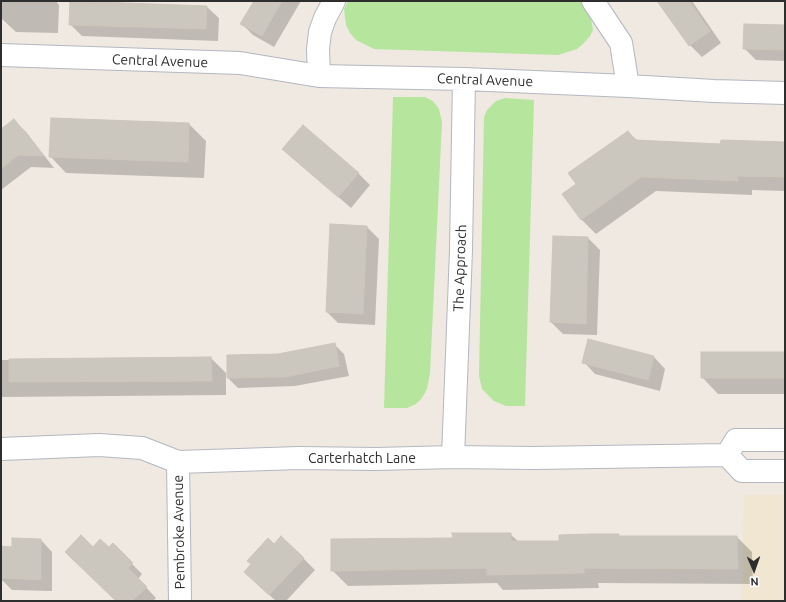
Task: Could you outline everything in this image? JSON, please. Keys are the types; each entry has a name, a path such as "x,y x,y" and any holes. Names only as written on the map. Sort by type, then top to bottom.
{"street":[{"path":"319,76 318,49 320,32 324,18 334,1"},
{"path":"593,1 621,43 628,86"},
{"name":"Central Avenue","path":"1,55 240,63 319,76 464,79 785,93"},
{"name":"The Approach","path":"453,457 461,250 464,79"},
{"path":"785,440 736,440 727,455 742,471 785,471"},
{"name":"Carterhatch Lane","path":"1,449 106,445 142,448 178,462 299,458 533,458 727,455"},
{"name":"Pembroke Avenue","path":"178,462 180,601"}],"shaded area":[{"path":"744,495 785,495 785,601 742,601"}],"green space":[{"path":"348,1 580,1 590,12 593,30 590,36 577,49 558,55 374,49 356,40 350,33 346,25 344,9"},
{"path":"393,97 425,97 433,101 439,109 442,122 430,373 427,389 422,398 416,404 407,408 384,408"},
{"path":"505,98 534,100 525,406 506,406 494,401 482,389 479,376 484,117 487,110 496,101"}],"building":[{"path":"70,1 207,6 206,29 69,25"},
{"path":"254,1 282,1 262,36 240,24"},
{"path":"657,1 689,1 710,31 689,46"},
{"path":"744,24 785,25 785,50 743,49"},
{"path":"51,118 189,123 188,162 49,157"},
{"path":"14,119 44,156 18,155 1,169 1,129"},
{"path":"303,125 359,173 338,197 282,149"},
{"path":"628,131 635,140 720,144 721,140 785,142 785,177 737,176 738,181 641,177 581,220 562,194 576,184 568,173"},
{"path":"330,224 367,226 363,314 326,312"},
{"path":"553,236 588,237 586,324 550,322"},
{"path":"588,339 654,356 648,380 582,363"},
{"path":"335,343 339,366 285,377 227,378 227,355 278,354"},
{"path":"701,352 785,352 785,378 701,378"},
{"path":"211,357 212,381 9,382 9,359"},
{"path":"452,533 511,533 511,541 559,541 559,535 591,534 619,534 619,536 737,536 738,569 584,568 584,573 487,575 487,568 331,571 331,539 453,538"},
{"path":"81,535 93,547 100,539 109,547 113,543 133,563 128,568 147,587 132,601 116,601 65,552"},
{"path":"281,536 304,558 269,595 244,572 251,564 247,561 268,538 274,544"},
{"path":"12,538 41,539 41,580 1,578 1,546 12,547"}]}
